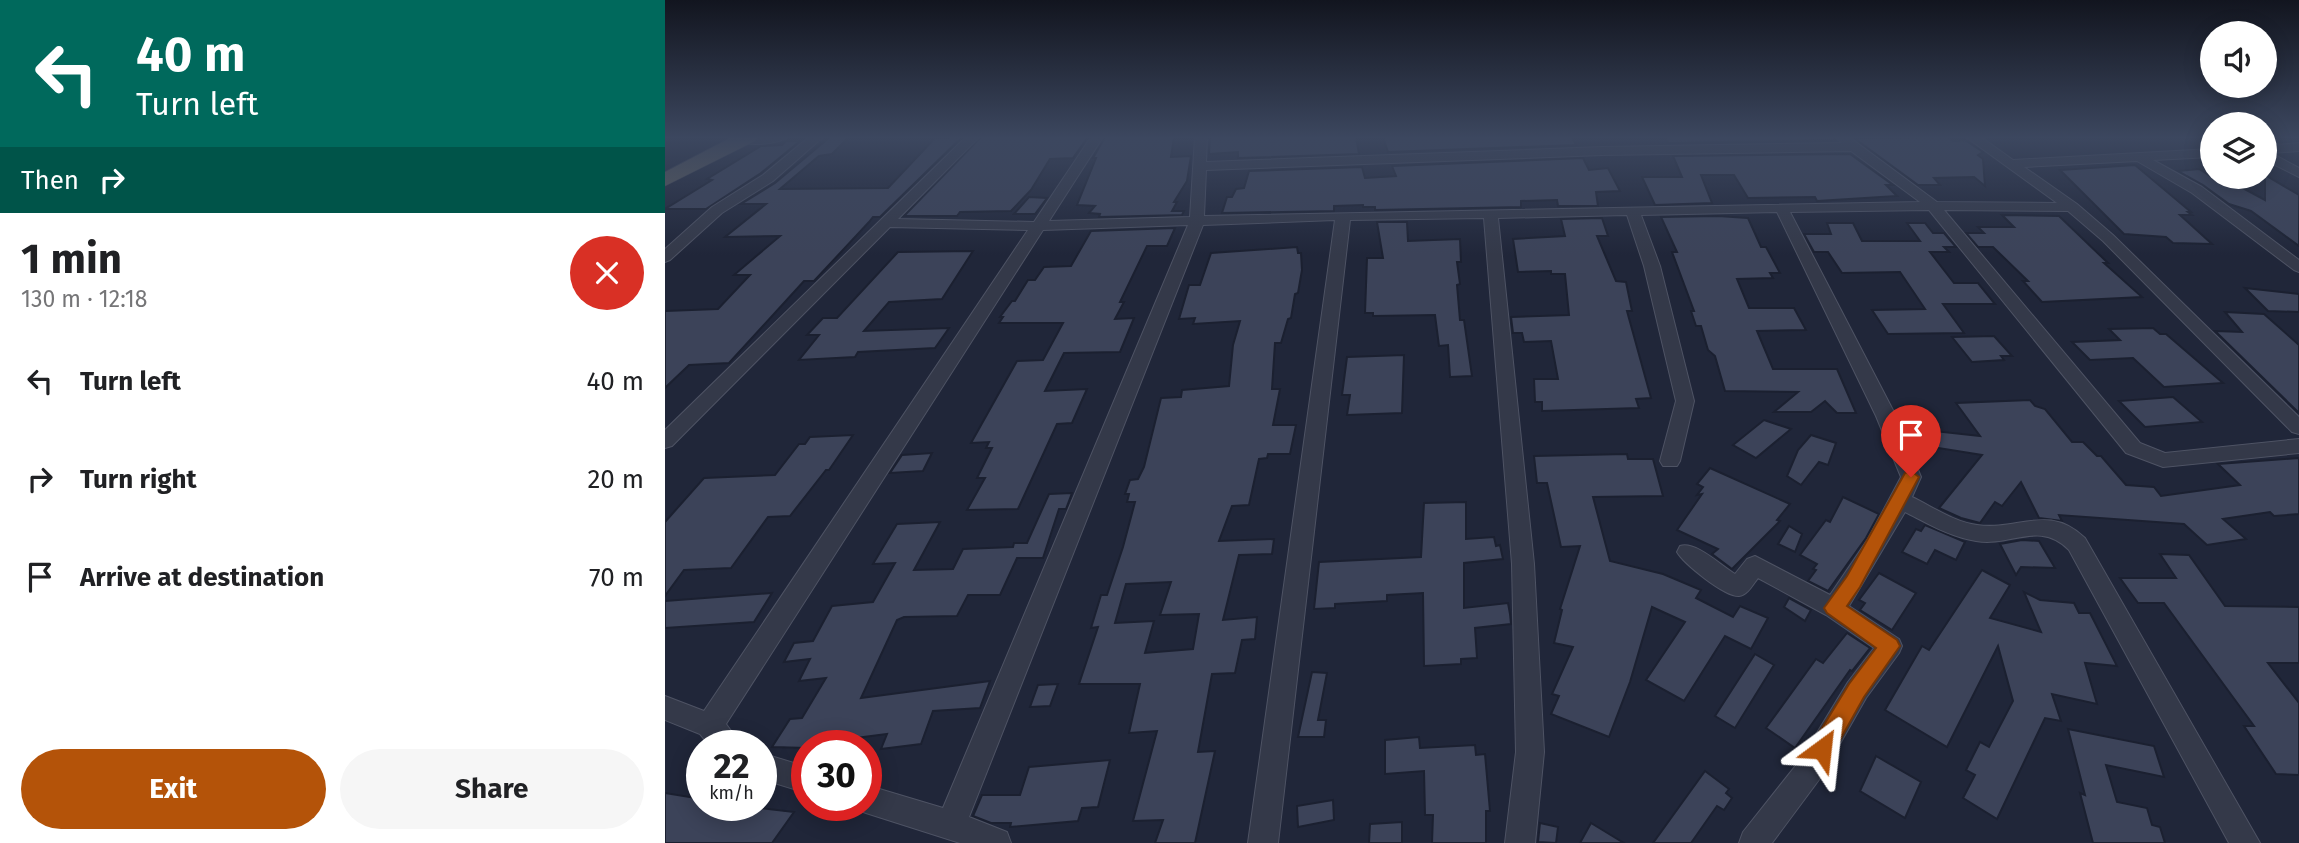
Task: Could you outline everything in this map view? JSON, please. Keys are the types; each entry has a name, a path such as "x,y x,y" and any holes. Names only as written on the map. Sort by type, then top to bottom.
{"street":[{"path":"665,257 717,210 770,176"},
{"path":"665,441 934,176"},
{"path":"710,725 1071,176"},
{"path":"951,825 1196,222 1200,176"},
{"path":"1894,176 1931,204 2133,448 2163,460 2299,446"},
{"path":"2030,176 2108,238 2299,428"},
{"path":"2173,176 2197,190 2299,267"},
{"path":"888,223 1039,226 1343,216 1931,204 2072,207"},
{"path":"1782,209 1902,452 1911,477 1854,582 1834,608"},
{"path":"1633,211 1652,266 1685,401 1670,461"},
{"path":"1491,215 1523,564 1530,752 1520,843"},
{"path":"1263,843 1343,216"},
{"path":"1900,500 1976,534 2054,526 2068,533 2245,843"},
{"path":"1688,552 1738,587 1755,565 1834,608 1890,646 1857,690 1811,768 1754,843"},
{"path":"665,708 710,725 714,730"},
{"path":"882,804 951,825 996,843"}],"building":[{"path":"711,176 756,176 706,209 665,209 712,180 707,179"},
{"path":"783,176 795,176 780,189 888,188 899,176 922,176 880,217 873,217 814,281 804,281 729,363 689,365 665,388 665,311 718,309 750,275 734,275 780,236 725,237 766,204 741,204"},
{"path":"943,176 1039,176 1031,190 1011,211 960,212 957,216 904,216"},
{"path":"1089,176 1188,176 1172,211 1184,211 1182,215 1099,217 1100,214 1089,213 1095,206 1077,205"},
{"path":"1247,176 1612,176 1620,191 1596,192 1598,206 1558,206 1557,200 1521,201 1521,207 1375,210 1375,207 1363,205 1334,206 1334,211 1222,213 1227,197 1232,197 1236,189 1244,188"},
{"path":"1702,176 1712,203 1655,205 1642,177"},
{"path":"1735,176 1881,176 1893,185 1886,185 1897,196 1817,201 1815,197 1748,198"},
{"path":"1906,176 1984,176 1985,186 1974,177 1934,178 1940,185 1918,185"},
{"path":"2066,176 2149,176 2191,212 2188,212 2192,215 2180,215 2212,244 2173,243 2166,237 2124,234"},
{"path":"2188,176 2200,176 2200,183"},
{"path":"2277,182 2299,195 2299,246 2251,211 2229,204 2208,189 2245,189 2265,200 2265,189 2277,189"},
{"path":"1029,197 1047,198 1035,214 1014,214"},
{"path":"2002,215 2059,216 2108,263 2104,263 2142,297 2042,302 2023,281 2028,281 1993,247 1978,247 1966,233 1984,233 1978,227 2014,227"},
{"path":"1661,217 1748,218 1761,247 1766,247 1780,273 1770,273 1773,278 1737,279 1749,308 1794,308 1806,330 1757,331 1773,369 1837,369 1856,413 1837,413 1825,401 1811,412 1774,412 1798,392 1725,391 1715,356 1708,350 1701,326 1696,326 1691,311 1694,311 1672,252 1677,252"},
{"path":"1602,218 1608,236 1597,236 1616,281 1626,282 1632,311 1627,311 1651,398 1636,399 1639,408 1542,411 1542,402 1535,402 1534,379 1558,379 1551,341 1524,342 1522,333 1513,333 1511,317 1569,315 1565,274 1551,274 1551,271 1518,272 1513,239 1565,236 1561,219"},
{"path":"1377,222 1407,222 1408,241 1460,239 1461,262 1457,262 1460,284 1457,285 1460,320 1464,320 1472,376 1450,377 1448,345 1439,346 1435,315 1373,316 1373,313 1365,313 1367,258 1383,258"},
{"path":"1827,223 1853,223 1862,241 1920,241 1907,223 1925,223 1933,233 1944,233 1956,247 1944,247 1949,252 1930,252 1954,283 1978,283 1995,304 1943,304 1964,333 1888,334 1872,310 1925,309 1900,272 1842,273 1828,252 1814,252 1804,234 1831,234"},
{"path":"1175,228 1167,246 1147,246 1120,302 1124,302 1115,319 1134,318 1120,352 1064,353 1045,391 1087,389 1072,423 1057,424 1018,509 967,510 985,478 977,478 992,448 986,448 989,442 971,443 1017,361 1043,360 1063,323 999,323 1003,317 1000,317 1012,301 1015,301 1028,280 1035,280 1044,267 1071,266 1091,231"},
{"path":"1297,247 1298,253 1301,253 1302,270 1291,318 1288,319 1281,343 1275,343 1272,389 1280,389 1273,425 1296,425 1290,454 1268,454 1267,458 1259,459 1249,505 1232,506 1219,541 1274,539 1272,554 1239,555 1223,620 1257,617 1255,639 1242,640 1235,673 1212,674 1198,752 1215,751 1195,843 1155,843 1163,820 1133,821 1157,731 1129,733 1140,684 1079,684 1098,627 1091,628 1101,595 1107,595 1135,502 1127,502 1129,494 1125,494 1130,480 1138,479 1144,467 1161,398 1181,397 1182,390 1229,386 1233,345 1240,321 1193,324 1195,318 1179,319 1189,285 1200,285 1211,253","holes":["1171,582 1160,615 1199,614 1193,649 1145,653 1154,621 1115,623 1126,584"]},
{"path":"973,251 942,299 889,302 864,331 949,328 935,348 858,352 855,357 799,360 819,335 807,335 823,318 837,318 898,252"},
{"path":"2245,288 2299,294 2299,312 2268,311"},
{"path":"2225,312 2264,314 2299,345 2299,413 2215,331 2242,332"},
{"path":"2153,328 2160,334 2166,334 2223,383 2164,387 2133,358 2090,360 2072,342 2120,340 2109,329"},
{"path":"1994,336 2012,356 2001,356 2004,360 1972,362 1952,337"},
{"path":"1404,355 1402,413 1347,415 1350,395 1342,395 1347,357"},
{"path":"2173,397 2202,422 2145,427 2119,401"},
{"path":"2030,400 2035,406 2045,409 2072,442 2083,442 2097,456 2101,456 2126,485 2154,487 2161,496 2240,485 2218,464 2299,458 2299,514 2274,516 2270,512 2223,519 2246,539 2207,545 2184,524 2059,515 2062,521 2039,518 2021,482 2002,506 1995,502 1980,523 1939,508 1982,455 1920,445 1923,450 1913,449 1905,431 1916,429 1980,436 1956,403"},
{"path":"1764,420 1791,429 1756,458 1733,445"},
{"path":"853,435 829,470 826,470 790,516 768,517 731,568 684,570 665,596 665,522 704,478 775,475 799,444 805,444 810,437"},
{"path":"1811,435 1836,443 1828,465 1819,462 1801,485 1787,476 1798,450"},
{"path":"932,453 923,471 890,473 902,455"},
{"path":"1627,454 1628,459 1653,459 1663,496 1593,497 1610,561 1663,574 1701,590 1696,598 1733,617 1740,606 1768,618 1751,649 1725,636 1684,701 1646,680 1685,622 1652,607 1630,682 1609,737 1551,714 1559,696 1552,694 1573,647 1554,643 1562,610 1560,609 1580,546 1561,547 1547,483 1537,483 1534,456"},
{"path":"1710,468 1790,504 1777,520 1780,521 1732,569 1712,554 1718,549 1677,530 1702,494 1697,495 1703,487 1697,484"},
{"path":"1072,493 1066,509 1059,509 1043,558 1017,558 1000,595 968,595 957,616 904,617 897,620 861,698 990,681 980,708 933,711 921,744 882,749 887,734 882,735 882,730 791,730 791,748 777,747 777,739 790,719 802,718 826,678 799,681 810,659 784,662 794,643 813,641 832,606 873,602 895,563 873,564 897,524 940,522 914,570 953,569 963,549 1013,547 1014,543 1027,543 1049,494"},
{"path":"1843,497 1879,514 1866,538 1828,591 1808,581 1817,564 1800,555 1826,520 1830,522"},
{"path":"1466,502 1466,539 1494,537 1496,546 1500,545 1503,559 1464,563 1464,608 1508,603 1511,624 1475,628 1477,658 1461,659 1461,664 1424,666 1423,593 1387,595 1387,601 1335,604 1335,608 1314,609 1319,562 1421,557 1424,503"},
{"path":"1925,525 1965,542 1956,560 1935,550 1927,564 1902,552 1916,529 1921,531"},
{"path":"1789,526 1802,534 1795,552 1778,544"},
{"path":"2022,540 2039,541 2055,568 2021,567 2016,575 2000,544"},
{"path":"2160,554 2189,555 2225,606 2299,607 2299,663 2268,663 2299,703 2299,775 2276,774 2244,726 2254,726 2164,603 2138,603 2120,578 2176,578"},
{"path":"1982,570 2010,585 1990,618 2041,632 2024,592 2040,600 2074,603 2079,613 2090,613 2117,666 2085,663 2097,704 2052,694 2061,721 2045,718 1997,819 1963,798 1975,775 1966,770 1980,742 1989,747 2013,701 1998,646 1947,747 1885,710 1922,646 1929,650"},
{"path":"1879,573 1916,593 1892,630 1860,610 1865,603 1859,600"},
{"path":"772,593 754,622 665,628 665,601"},
{"path":"1789,598 1811,610 1805,621 1784,607"},
{"path":"1847,633 1870,648 1852,671 1850,670 1795,748 1766,728 1816,659 1823,663"},
{"path":"1755,654 1774,665 1735,728 1715,716"},
{"path":"1312,672 1327,673 1318,720 1326,720 1324,737 1298,737"},
{"path":"1058,684 1050,706 1030,707 1038,685"},
{"path":"2068,729 2154,746 2164,777 2106,765 2117,802 2147,808 2152,825 2160,827 2165,843 2093,843 2080,793 2085,795"},
{"path":"1419,737 1420,748 1475,745 1476,755 1485,754 1490,811 1486,811 1486,843 1432,843 1433,815 1425,815 1424,771 1385,774 1385,740"},
{"path":"1876,756 1921,782 1905,818 1860,791"},
{"path":"1110,760 1098,807 1082,808 1078,821 1010,827 1011,823 991,823 973,816 982,795 1020,795 1029,767"},
{"path":"1705,771 1729,789 1726,793 1732,798 1724,810 1717,806 1691,843 1653,843"},
{"path":"665,793 686,796 686,821 777,821 777,810 791,812 791,816 772,843 665,843"},
{"path":"1333,800 1334,820 1298,827 1297,806"},
{"path":"1402,822 1402,843 1369,843 1370,824"},
{"path":"1540,823 1558,827 1556,843 1538,842"},
{"path":"1591,823 1624,843 1580,843"}],"route":[{"path":"1822,749 1857,690 1890,646 1834,608 1854,582 1911,477"}]}
